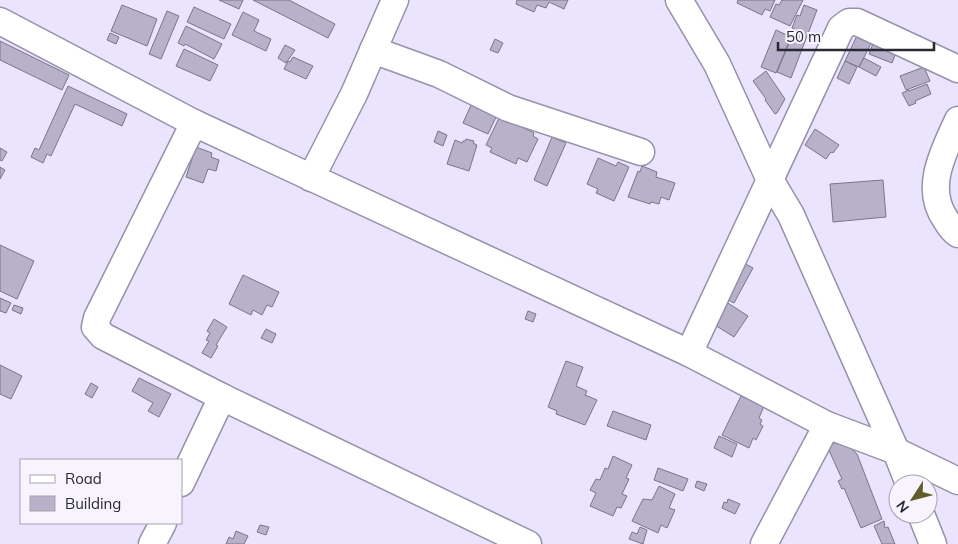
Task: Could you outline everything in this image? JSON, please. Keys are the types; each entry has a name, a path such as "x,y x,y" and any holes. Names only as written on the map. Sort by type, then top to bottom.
{"street":[{"path":"311,178 354,94 395,0"},
{"path":"679,0 717,64 769,178 791,215 905,474"},
{"path":"0,21 194,123 689,353 827,425 896,452 958,481"},
{"path":"689,353 769,178 841,28 849,22 857,22 958,69"},
{"path":"373,50 439,74 508,108 641,152"},
{"path":"958,120 940,160 935,188 941,213 954,232 958,234"},
{"path":"194,123 97,318 95,327 103,336 222,397 528,544"},
{"path":"182,481 222,397"},
{"path":"764,544 827,425"},
{"path":"152,544 162,524"},
{"path":"925,524 933,544"}],"building":[{"path":"219,0 243,0 239,9"},
{"path":"253,0 289,0 335,24 328,38"},
{"path":"517,0 568,0 564,9 549,2 546,8 537,5 534,12 516,4"},
{"path":"738,0 775,0 770,11 765,9 762,15 737,3"},
{"path":"782,0 803,0 790,26 770,17 776,4 779,5"},
{"path":"122,5 157,19 147,46 111,31"},
{"path":"804,5 817,10 791,78 777,72 795,29 792,28 797,15 800,16"},
{"path":"194,7 231,24 224,39 187,22"},
{"path":"167,11 179,16 161,59 149,54"},
{"path":"243,12 259,20 254,31 271,39 266,51 232,35"},
{"path":"186,26 222,44 214,59 185,44 184,46 178,43"},
{"path":"861,27 876,34 859,67 845,61"},
{"path":"776,30 791,37 776,73 761,67"},
{"path":"110,33 119,37 116,44 107,40"},
{"path":"495,39 503,43 498,53 490,50"},
{"path":"0,41 69,75 62,90 0,60"},
{"path":"874,41 897,50 892,63 869,54"},
{"path":"285,45 295,50 286,63 278,58"},
{"path":"184,49 218,65 210,81 176,66"},
{"path":"293,57 313,66 306,79 284,69 288,61 290,62"},
{"path":"864,58 881,67 876,76 859,67"},
{"path":"845,61 857,67 849,84 837,78"},
{"path":"924,67 930,81 906,90 900,76"},
{"path":"766,71 785,99 775,114 753,81"},
{"path":"927,84 931,94 915,101 916,103 909,106 902,93"},
{"path":"68,86 127,114 122,126 75,104 51,156 47,154 43,163 31,157 35,148 39,150"},
{"path":"472,103 497,115 488,134 463,123"},
{"path":"501,114 534,133 533,136 538,139 527,162 518,158 516,164 490,152 492,148 486,145"},
{"path":"815,129 839,145 826,159 805,145"},
{"path":"438,131 447,135 443,146 434,142"},
{"path":"552,137 566,143 547,186 534,180"},
{"path":"466,139 474,141 473,143 477,145 469,171 447,164 455,140 462,143"},
{"path":"196,147 212,153 211,157 219,160 216,171 208,169 203,183 186,177"},
{"path":"0,148 7,152 2,161 0,160"},
{"path":"598,158 616,166 618,162 629,167 614,201 596,193 598,189 587,184"},
{"path":"642,166 657,172 656,177 675,183 669,200 661,197 659,204 651,202 650,204 628,197 638,171 640,172"},
{"path":"0,167 5,170 0,179"},
{"path":"883,180 886,217 833,222 830,184"},
{"path":"0,245 34,261 17,299 0,291"},
{"path":"740,261 753,268 734,303 721,296"},
{"path":"243,275 279,292 272,307 267,305 262,315 253,310 251,315 229,304"},
{"path":"0,298 11,303 6,313 0,311"},
{"path":"720,298 748,316 734,337 707,320"},
{"path":"14,305 23,308 21,314 12,310"},
{"path":"528,311 536,314 533,322 525,319"},
{"path":"214,319 227,327 216,345 218,346 211,358 202,353 209,341 206,340 210,333 207,331"},
{"path":"266,329 276,334 272,343 261,338"},
{"path":"566,361 583,367 576,386 587,391 585,395 597,400 585,425 556,414 557,411 548,407"},
{"path":"0,365 22,376 11,399 0,394"},
{"path":"139,378 171,394 159,417 148,411 153,403 132,391"},
{"path":"91,383 98,387 92,398 85,394"},
{"path":"741,396 764,406 759,418 762,420 760,424 763,426 756,440 753,438 749,448 722,435"},
{"path":"613,411 651,425 646,440 607,426"},
{"path":"719,436 737,444 732,457 714,448"},
{"path":"842,440 857,454 882,519 861,528 844,488 842,489 838,481 842,479 827,446"},
{"path":"613,456 632,465 626,478 629,479 622,494 627,496 621,508 617,507 613,516 590,506 596,493 590,490 596,479 600,480 605,468 608,469"},
{"path":"658,468 688,479 683,491 654,480"},
{"path":"697,481 707,484 704,491 695,487"},
{"path":"659,486 675,494 669,508 675,510 667,528 661,525 658,533 632,521 643,499 652,500"},
{"path":"728,499 740,504 735,514 722,508 724,502 727,503"},
{"path":"884,521 885,528 888,527 895,544 882,544 874,526"},
{"path":"260,525 269,527 266,535 257,532"},
{"path":"640,527 647,530 643,544 629,539 632,532 637,534"},
{"path":"236,531 248,536 244,544 226,544 229,537 233,539"}]}
